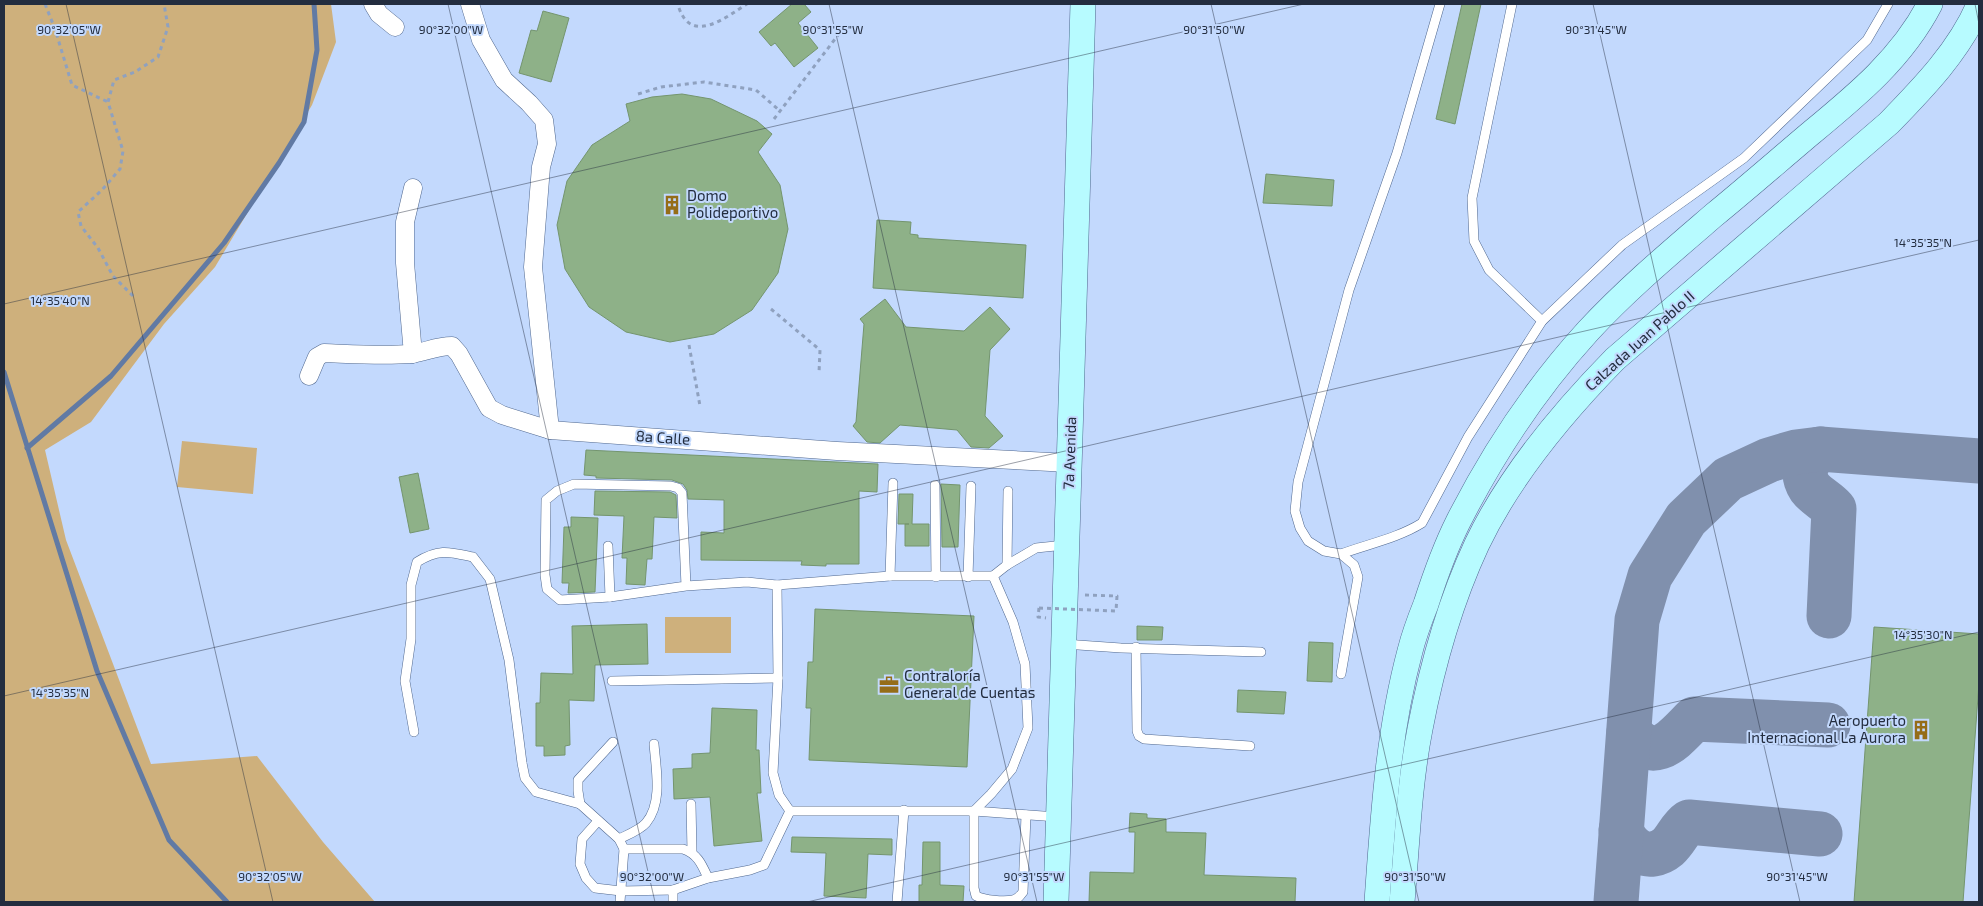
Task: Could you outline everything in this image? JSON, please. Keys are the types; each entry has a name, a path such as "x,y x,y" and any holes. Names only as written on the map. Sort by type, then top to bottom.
{"main road":[{"name":"7a Avenida","path":"1056,902 1083,4"},
{"path":"1377,902 1385,786 1395,720 1410,649 1436,574 1457,524 1488,466 1528,405 1563,359 1590,329 1666,256 1831,117 1887,66 1908,40 1930,4"},
{"name":"Calzada Juan Pablo II","path":"1402,902 1411,791 1420,729 1438,655 1458,589 1478,543 1523,468 1582,393 1615,360 1849,158 1923,89 1949,56 1972,22 1979,5"}],"street":[{"path":"373,4 379,14 395,27"},
{"path":"470,4 481,40 504,80 544,120 547,144 541,167 534,267 550,430"},
{"path":"413,188 404,222 405,263 413,354"},
{"name":"8a Calle","path":"309,376 317,357 324,354 413,354 438,346 452,346 459,354 489,408 502,416 550,430 837,450 1070,463"}],"lane":[{"path":"1440,4 1397,153 1349,290 1298,482 1295,511 1300,528 1308,541 1324,552 1341,554 1394,536 1422,523 1468,437 1542,321 1622,245 1744,158 1867,40 1888,4"},
{"path":"1512,4 1472,198 1474,241 1489,270 1542,321"},
{"path":"890,576 893,483"},
{"path":"686,586 682,493 678,488 671,486 574,484 557,491 546,500 545,575 547,589 560,600 610,597 686,586 747,582 777,584 890,576 993,576 1007,565 1036,548 1067,544"},
{"path":"935,485 936,576"},
{"path":"968,576 971,486"},
{"path":"1007,565 1008,491"},
{"path":"608,546 610,597"},
{"path":"414,732 405,681 412,639 411,585 417,562 429,554 446,551 474,557 490,579 509,660 525,778 536,792 580,804 619,840 624,849 620,902"},
{"path":"1341,554 1354,564 1358,577 1341,674"},
{"path":"993,576 1013,622 1025,664 1028,728 1012,769 974,811 974,888 976,896 982,899 1014,900 1019,898 1022,892 1026,815"},
{"path":"777,584 778,678 773,773 778,795 790,811"},
{"path":"1064,644 1122,648 1261,652"},
{"path":"1136,647 1137,731 1139,736 1144,739 1250,746"},
{"path":"612,682 778,678"},
{"path":"580,804 578,780 613,742"},
{"path":"619,840 645,824 653,810 657,786 654,744"},
{"path":"690,804 692,852"},
{"path":"897,902 904,810"},
{"path":"790,811 974,811 1059,817"},
{"path":"598,821 582,840 580,864 586,878 596,888 621,891 673,890 708,878 750,870 764,865 790,811"},
{"path":"624,849 683,849 692,852 699,859 708,878"},
{"path":"673,890 673,902"}],"path":[{"path":"45,4 55,29 72,85 108,102"},
{"path":"133,296 113,276 98,248 81,226 78,212 102,190 120,169 123,151 108,102 114,80 135,72 158,57 168,26 164,4"},
{"path":"679,8 682,18 692,26 706,27 720,22 747,4"},
{"path":"774,119 845,26 852,26"},
{"path":"638,94 661,87 704,82 756,90 780,111"},
{"path":"771,309 820,350 819,373"},
{"path":"689,345 700,406"},
{"path":"1038,617 1038,608 1116,611 1117,596 1066,594"}],"shaded area":[{"path":"4,4 331,4 336,42 312,105 215,267 164,324 91,422 45,450 66,540 151,764 257,756 323,842 375,902 4,902"},
{"path":"182,441 257,448 253,494 177,487"},
{"path":"665,617 731,617 731,653 665,653"}],"building":[{"path":"792,4 804,4 811,12 798,23 818,48 794,67 775,43 771,46 759,32"},
{"path":"1462,4 1481,4 1455,124 1436,119"},
{"path":"543,11 569,18 551,82 519,73 531,30 537,31"},
{"name":"Domo Polideportivo","path":"682,94 711,99 757,121 772,134 758,152 780,185 788,229 778,273 752,310 714,334 670,342 626,332 589,307 565,269 557,225 567,181 592,145 630,121 626,104 652,97"},
{"path":"1266,174 1334,180 1332,206 1263,203"},
{"path":"877,220 911,222 910,234 918,235 918,238 1026,245 1023,298 873,288"},
{"path":"885,299 906,327 964,331 990,307 1010,329 990,350 985,416 1003,436 989,448 971,447 957,430 900,425 880,443 867,442 853,426 856,422 864,324 860,319"},
{"path":"586,450 878,464 877,492 859,491 859,564 826,564 826,566 801,565 802,561 701,560 701,532 724,533 724,500 688,499 687,490 683,484 672,480 596,478 596,476 584,475"},
{"path":"418,473 429,529 410,533 399,477"},
{"path":"941,484 960,485 958,547 942,547"},
{"path":"595,491 670,492 676,495 677,518 654,517 652,559 647,559 645,585 626,584 627,558 622,558 624,516 594,515"},
{"path":"899,494 913,494 912,524 929,524 929,546 905,546 905,524 898,524"},
{"path":"571,517 598,518 595,592 568,593 569,583 562,583 564,527 571,527"},
{"name":"Contraloría General de Cuentas","path":"815,609 974,616 967,767 809,760 811,708 806,708 808,662 813,662"},
{"path":"647,624 648,664 595,665 594,701 569,700 570,745 565,746 565,755 544,756 544,746 536,746 536,703 540,703 541,673 573,674 572,626"},
{"path":"1137,626 1163,627 1162,640 1137,640"},
{"name":"Aeropuerto Internacional La Aurora","path":"1874,627 1979,634 1979,683 1963,902 1854,902"},
{"path":"1309,642 1333,643 1332,682 1307,681"},
{"path":"1238,690 1286,692 1284,714 1237,712"},
{"path":"712,708 757,710 756,750 759,750 761,793 757,793 762,841 714,846 710,797 674,799 673,769 692,768 692,754 710,753"},
{"path":"1130,813 1147,814 1147,818 1166,819 1166,832 1206,833 1204,875 1296,878 1295,902 1089,902 1090,872 1134,873 1135,832 1129,832"},
{"path":"792,837 892,839 892,855 868,854 866,898 824,896 826,853 791,852"},
{"path":"923,842 940,842 940,885 964,886 963,902 919,902 919,885 922,885"}],"waterway":[{"path":"27,448 111,376 224,243 279,163 304,122 317,50 314,4"},
{"path":"4,372 97,671 169,840 227,902"}],"taxiway":[{"path":"1820,449 1808,461 1805,471 1807,482 1812,491 1834,509 1829,616"},
{"path":"1616,902 1637,620 1650,576 1686,519 1728,479 1769,460 1796,452 1820,449 1979,461"},
{"path":"1629,732 1638,742 1647,747 1655,748 1671,741 1694,719 1828,725"},
{"path":"1621,830 1624,837 1634,848 1647,854 1661,852 1668,847 1689,822 1820,834"}],"place":[{"name":"Domo Polideportivo","path":"672,205"},
{"name":"Contraloría General de Cuentas","path":"889,685"},
{"name":"Aeropuerto Internacional La Aurora","path":"1921,730"}]}
